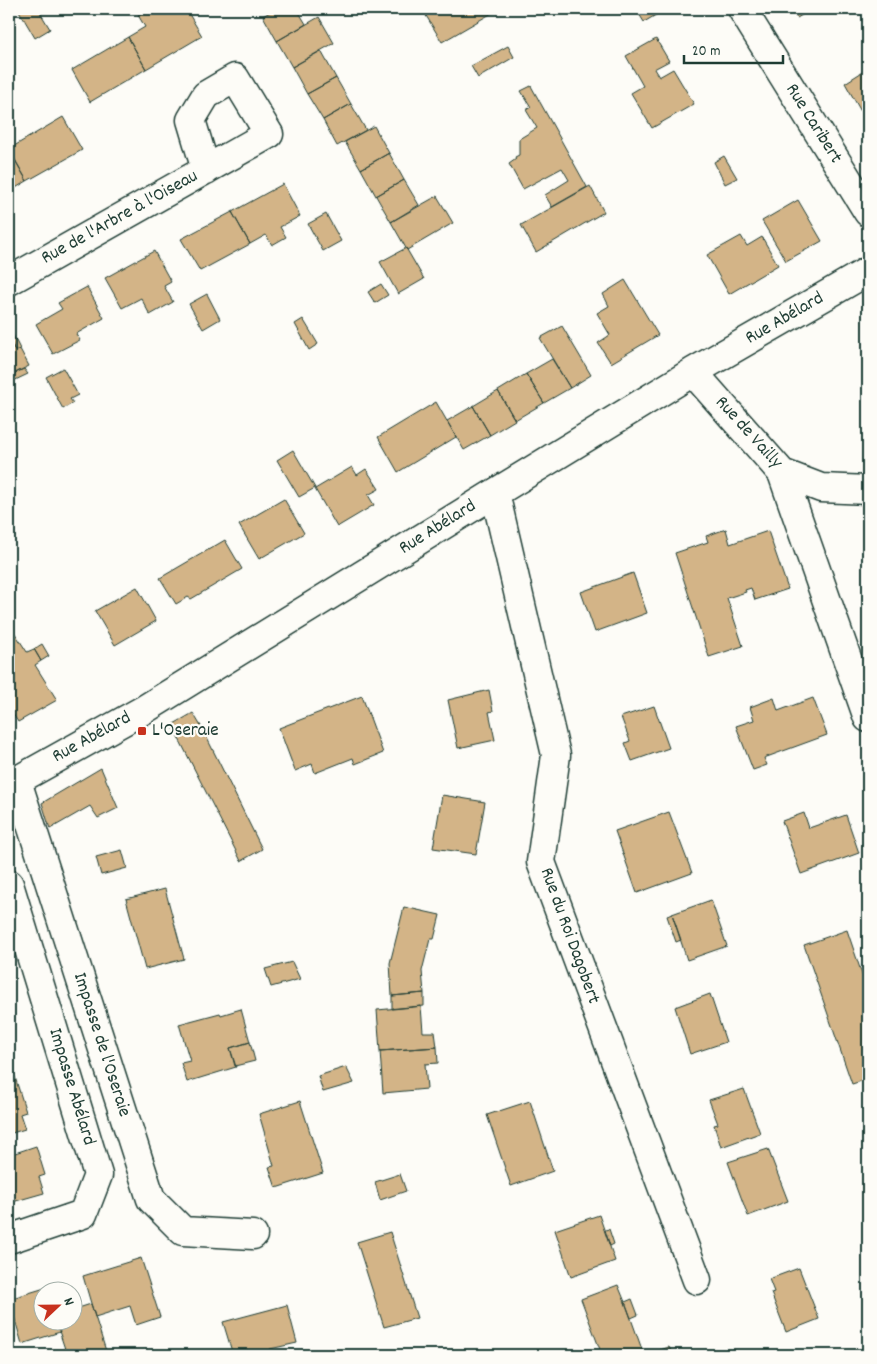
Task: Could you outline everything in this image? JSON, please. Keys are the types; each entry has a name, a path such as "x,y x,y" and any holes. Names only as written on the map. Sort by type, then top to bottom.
{"street":[{"name":"Rue Caribert","path":"742,9 868,212"},
{"name":"Rue de l'Arbre à l'Oiseau","path":"9,281 206,170"},
{"name":"Rue Abélard","path":"13,783 145,709 693,372 868,271"},
{"name":"Rue de Vailly","path":"693,372 782,473 821,488 868,490"},
{"path":"782,473 868,718"},
{"name":"Rue du Roi Dagobert","path":"495,493 556,755 541,862 697,1280"},
{"name":"Impasse de l'Oseraie","path":"13,783 151,1199 183,1231 252,1235"},
{"name":"Impasse Abélard","path":"9,884 98,1175 83,1214 9,1239"}],"building":[{"path":"18,9 38,9 50,29 35,38"},
{"path":"149,9 172,9 173,11 176,9 186,9 202,36 146,69 128,37 145,27 138,15"},
{"path":"275,9 297,9 306,24 277,41 263,16"},
{"path":"422,9 499,9 442,42"},
{"path":"636,9 666,9 644,22"},
{"path":"791,9 812,9 797,18"},
{"path":"319,17 334,43 292,67 277,41"},
{"path":"128,37 146,69 90,102 72,70"},
{"path":"656,39 669,61 654,69 659,77 673,69 694,104 652,128 631,93 643,86 626,56"},
{"path":"508,46 514,57 478,78 471,66"},
{"path":"321,51 336,78 307,94 292,67"},
{"path":"867,69 868,71 868,124 845,83"},
{"path":"336,78 351,104 323,120 307,94"},
{"path":"531,86 587,187 552,207 545,195 569,180 562,168 523,189 509,164 519,155 519,139 537,128 526,110 531,107 521,91"},
{"path":"351,104 366,130 337,146 323,120"},
{"path":"63,117 82,150 27,181 9,149"},
{"path":"374,126 389,153 361,169 345,142"},
{"path":"9,150 27,181 9,192"},
{"path":"389,153 404,180 376,196 361,169"},
{"path":"724,156 737,178 725,184 714,162"},
{"path":"404,180 419,205 391,222 376,196"},
{"path":"283,184 300,216 280,227 286,237 272,245 266,235 250,244 232,212"},
{"path":"590,186 604,212 536,252 521,225"},
{"path":"437,196 453,223 407,250 391,222"},
{"path":"798,200 822,241 786,261 762,221"},
{"path":"232,212 250,244 200,271 181,239"},
{"path":"326,214 341,241 323,251 308,224"},
{"path":"741,236 747,246 762,237 778,265 729,294 707,255"},
{"path":"406,248 424,279 398,294 380,262"},
{"path":"154,251 171,282 164,286 173,302 150,315 141,298 122,308 105,278"},
{"path":"625,280 658,335 611,363 598,343 610,335 597,313 609,306 603,294"},
{"path":"381,284 388,295 375,303 368,292"},
{"path":"87,287 104,318 76,334 80,340 53,354 36,324 62,309 58,303"},
{"path":"207,294 220,319 203,329 189,304"},
{"path":"303,319 318,344 309,350 295,324"},
{"path":"562,326 591,375 570,388 540,338"},
{"path":"12,333 20,349 15,351 9,338 9,334"},
{"path":"9,338 15,351 20,349 29,366 9,376"},
{"path":"552,359 570,388 544,403 526,374"},
{"path":"63,368 78,395 70,399 73,403 63,409 46,377"},
{"path":"24,369 28,374 9,383 9,376"},
{"path":"526,374 544,403 515,420 498,391"},
{"path":"498,391 515,420 490,435 473,406"},
{"path":"436,402 456,437 398,472 378,437"},
{"path":"473,406 490,435 464,450 447,421"},
{"path":"293,450 315,488 299,497 277,460"},
{"path":"352,467 357,475 366,469 379,489 368,495 374,505 337,527 315,489"},
{"path":"284,499 304,533 259,559 239,525"},
{"path":"726,529 730,544 768,531 788,589 755,600 751,588 745,590 746,592 727,598 743,646 709,657 675,553 708,542 706,536"},
{"path":"225,540 242,569 191,599 188,597 176,604 160,578"},
{"path":"633,573 647,613 595,632 581,592"},
{"path":"137,587 156,621 115,645 95,611"},
{"path":"9,624 27,652 34,649 41,661 35,665 57,700 18,722 9,708"},
{"path":"42,644 49,656 41,661 34,649"},
{"path":"489,690 493,711 489,712 495,740 458,748 448,700"},
{"path":"362,696 383,753 355,764 353,758 315,773 312,764 295,771 279,728"},
{"path":"774,698 778,711 813,698 827,735 764,758 767,765 753,770 736,726 754,720 750,707"},
{"path":"654,706 669,748 632,761 625,743 630,741 621,717"},
{"path":"193,713 262,849 241,861 172,725"},
{"path":"101,768 118,808 98,818 90,806 50,829 42,803"},
{"path":"442,795 485,802 476,854 433,848"},
{"path":"669,812 692,873 637,893 615,831"},
{"path":"804,813 809,828 846,815 859,853 801,874 782,821"},
{"path":"122,850 127,868 101,875 96,857"},
{"path":"165,889 184,959 145,969 126,899"},
{"path":"711,900 727,946 687,960 672,914"},
{"path":"404,907 440,915 434,939 430,939 422,971 424,993 392,996 390,963"},
{"path":"672,914 681,940 676,942 667,916"},
{"path":"847,930 868,992 868,1079 852,1084 804,945"},
{"path":"292,962 300,979 271,987 265,969"},
{"path":"424,993 424,1006 392,1009 392,996"},
{"path":"710,994 726,1042 690,1054 675,1007"},
{"path":"421,1006 423,1032 435,1032 437,1047 380,1051 377,1010"},
{"path":"241,1009 250,1042 230,1048 236,1067 187,1082 181,1063 190,1061 179,1024"},
{"path":"250,1042 255,1061 235,1066 230,1048"},
{"path":"437,1047 438,1063 425,1064 427,1089 383,1093 380,1051"},
{"path":"9,1058 26,1112 20,1114 25,1129 9,1134"},
{"path":"346,1067 354,1083 323,1092 318,1076"},
{"path":"744,1089 760,1133 721,1147 714,1125 718,1124 709,1100"},
{"path":"300,1101 323,1173 276,1188 269,1167 274,1166 259,1114"},
{"path":"530,1101 553,1171 511,1186 487,1115"},
{"path":"36,1146 45,1175 39,1177 44,1193 9,1203 9,1155"},
{"path":"768,1149 788,1201 748,1216 728,1162"},
{"path":"400,1174 406,1191 380,1200 375,1182"},
{"path":"599,1215 615,1261 571,1277 555,1230"},
{"path":"609,1229 614,1244 610,1246 605,1230"},
{"path":"390,1232 417,1318 384,1327 357,1242"},
{"path":"141,1258 160,1317 136,1325 130,1306 95,1317 83,1276"},
{"path":"799,1268 819,1319 786,1332 771,1293 774,1292 769,1279"},
{"path":"618,1285 644,1355 602,1355 581,1299"},
{"path":"32,1292 32,1332 60,1332 22,1344 9,1299"},
{"path":"632,1299 638,1315 631,1318 625,1302"},
{"path":"91,1304 106,1351 93,1355 67,1355 59,1332 82,1332 82,1307"},
{"path":"287,1305 297,1343 270,1349 272,1355 233,1355 223,1322"},
{"path":"669,1347 673,1355 662,1355 660,1350"}],"place":[{"name":"L'Oseraie","path":"142,731"}]}
